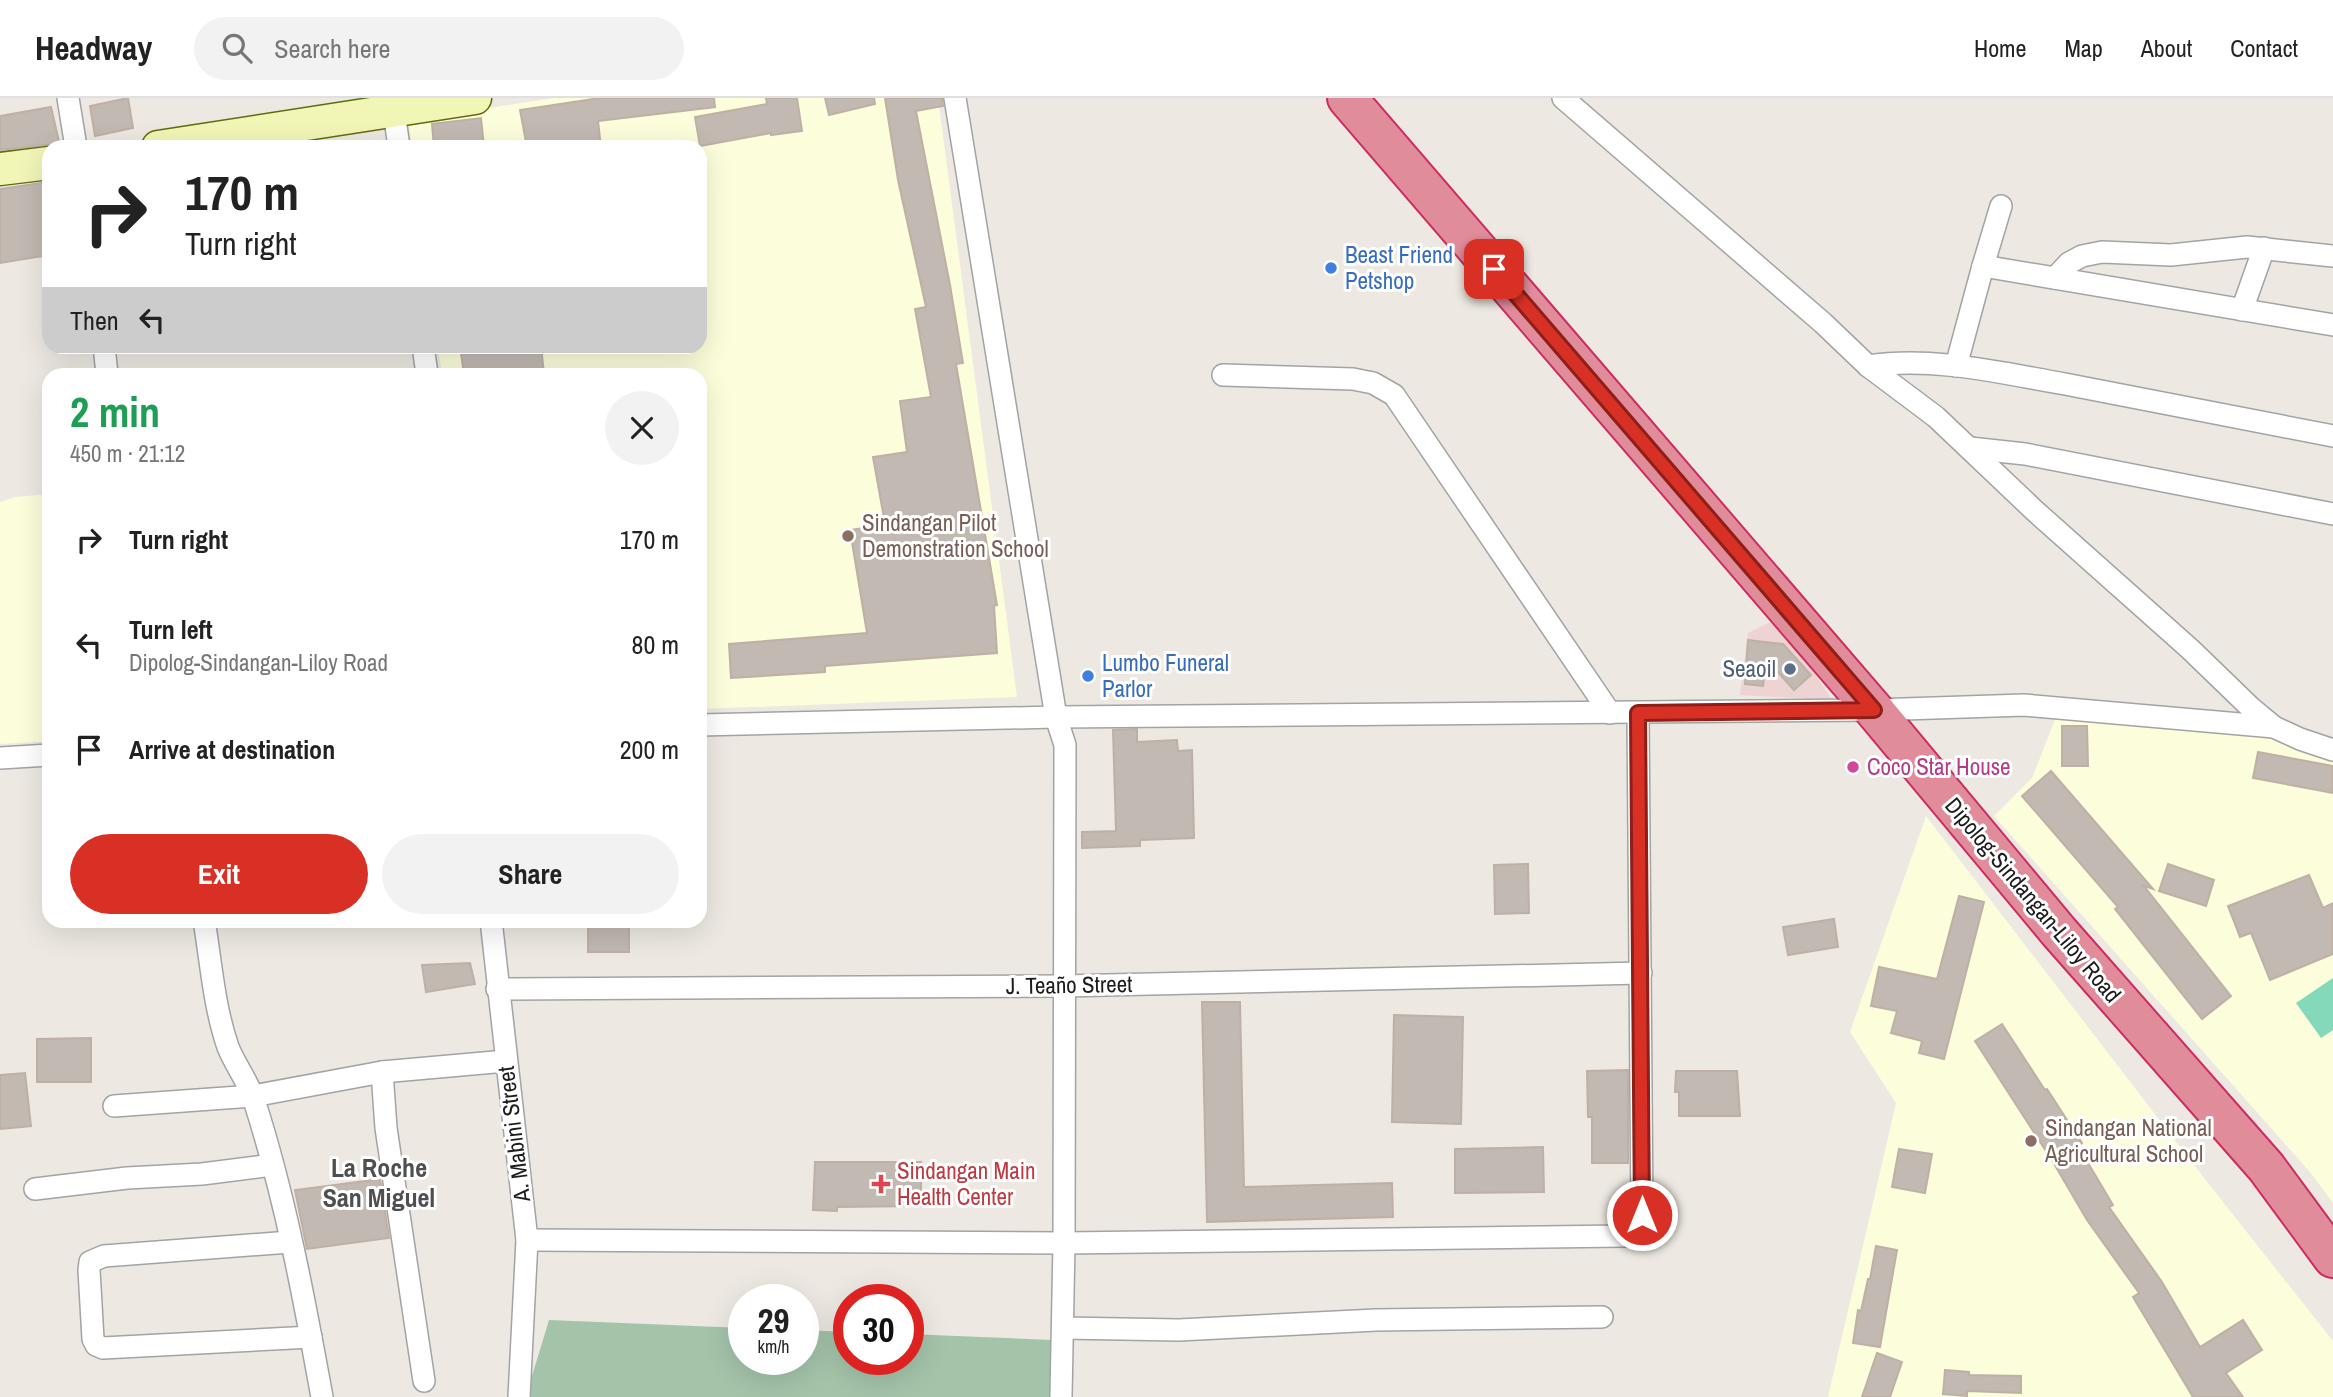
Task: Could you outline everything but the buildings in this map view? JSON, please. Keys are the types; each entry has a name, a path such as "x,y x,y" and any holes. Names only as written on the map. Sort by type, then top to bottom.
{"highway":[{"name":"Dipolog-Sindangan-Liloy Road","path":"1347,98 1874,710 2059,932 2266,1167 2333,1258"}],"street":[{"path":"68,98 75,140"},
{"path":"197,140 393,105 475,98"},
{"path":"955,98 1056,717 1065,745 1061,1397"},
{"path":"1563,98 1805,307 1868,366 1936,417 2035,511 2274,727 2333,750"},
{"path":"393,105 398,140"},
{"path":"0,169 42,164"},
{"path":"1956,366 2001,205"},
{"path":"2055,278 2082,256 2102,252 2171,255 2247,247 2333,256"},
{"path":"2242,310 2264,248"},
{"path":"1983,266 2333,325"},
{"path":"1868,366 1891,362 1956,366 2333,436"},
{"path":"1223,375 1353,379 1373,383 1394,395 1610,713"},
{"path":"1969,448 2025,454 2333,514"},
{"path":"707,725 1056,717 1874,710 2024,705 2274,727"},
{"path":"527,1240 1064,1243 1631,1234 1642,1215 1638,713"},
{"path":"0,758 42,755"},
{"path":"205,928 215,993 227,1044 253,1096 272,1165 322,1397"},
{"name":"A. Mabini Street","path":"492,928 527,1240 519,1397"},
{"name":"J. Teaño Street","path":"497,989 1063,986 1642,973"},
{"path":"114,1106 253,1096 382,1072 506,1060"},
{"path":"382,1072 386,1128 424,1381"},
{"path":"35,1188 127,1178 202,1174 272,1165"},
{"path":"290,1242 104,1256 93,1260 89,1270 93,1339 96,1345 103,1348 311,1337"},
{"path":"1063,1328 1179,1330 1376,1320 1602,1317"}],"shaded area":[{"name":"Sindangan Pilot Demonstration School","path":"554,98 938,98 1017,697 707,709 707,368 441,368 439,354 707,354 707,140 411,140 408,120"},
{"path":"42,495 42,741 0,744 0,502 15,497"},
{"path":"1778,618 1832,700 1740,695 1748,633"},
{"name":"Sindangan National Agricultural School","path":"2056,717 2270,737 2333,755 2333,1203 2310,1172 1994,816 2032,778"},
{"name":"Sindangan National Agricultural School","path":"1926,816 2333,1341 2333,1397 1828,1397 1896,1103 1850,1032"},
{"path":"549,1320 728,1327 728,1375 819,1375 819,1331 833,1331 833,1375 924,1375 924,1335 1053,1340 1051,1397 529,1397 529,1386"}],"green space":[{"path":"2333,978 2333,1030 2321,1038 2296,1003"}],"place":[{"name":"Beast Friend Petshop","path":"1331,268"},
{"name":"Sindangan Pilot Demonstration School","path":"848,536"},
{"name":"Seaoil","path":"1790,669"},
{"name":"Lumbo Funeral Parlor","path":"1088,676"},
{"name":"Coco Star House","path":"1853,767"},
{"name":"Sindangan National Agricultural School","path":"2031,1141"},
{"name":"Sindangan Main Health Center","path":"881,1184"}],"district":[{"name":"La Roche San Miguel","path":"379,1183"}],"route":[{"path":"1494,269 1874,710 1638,713 1642,1215"}]}
